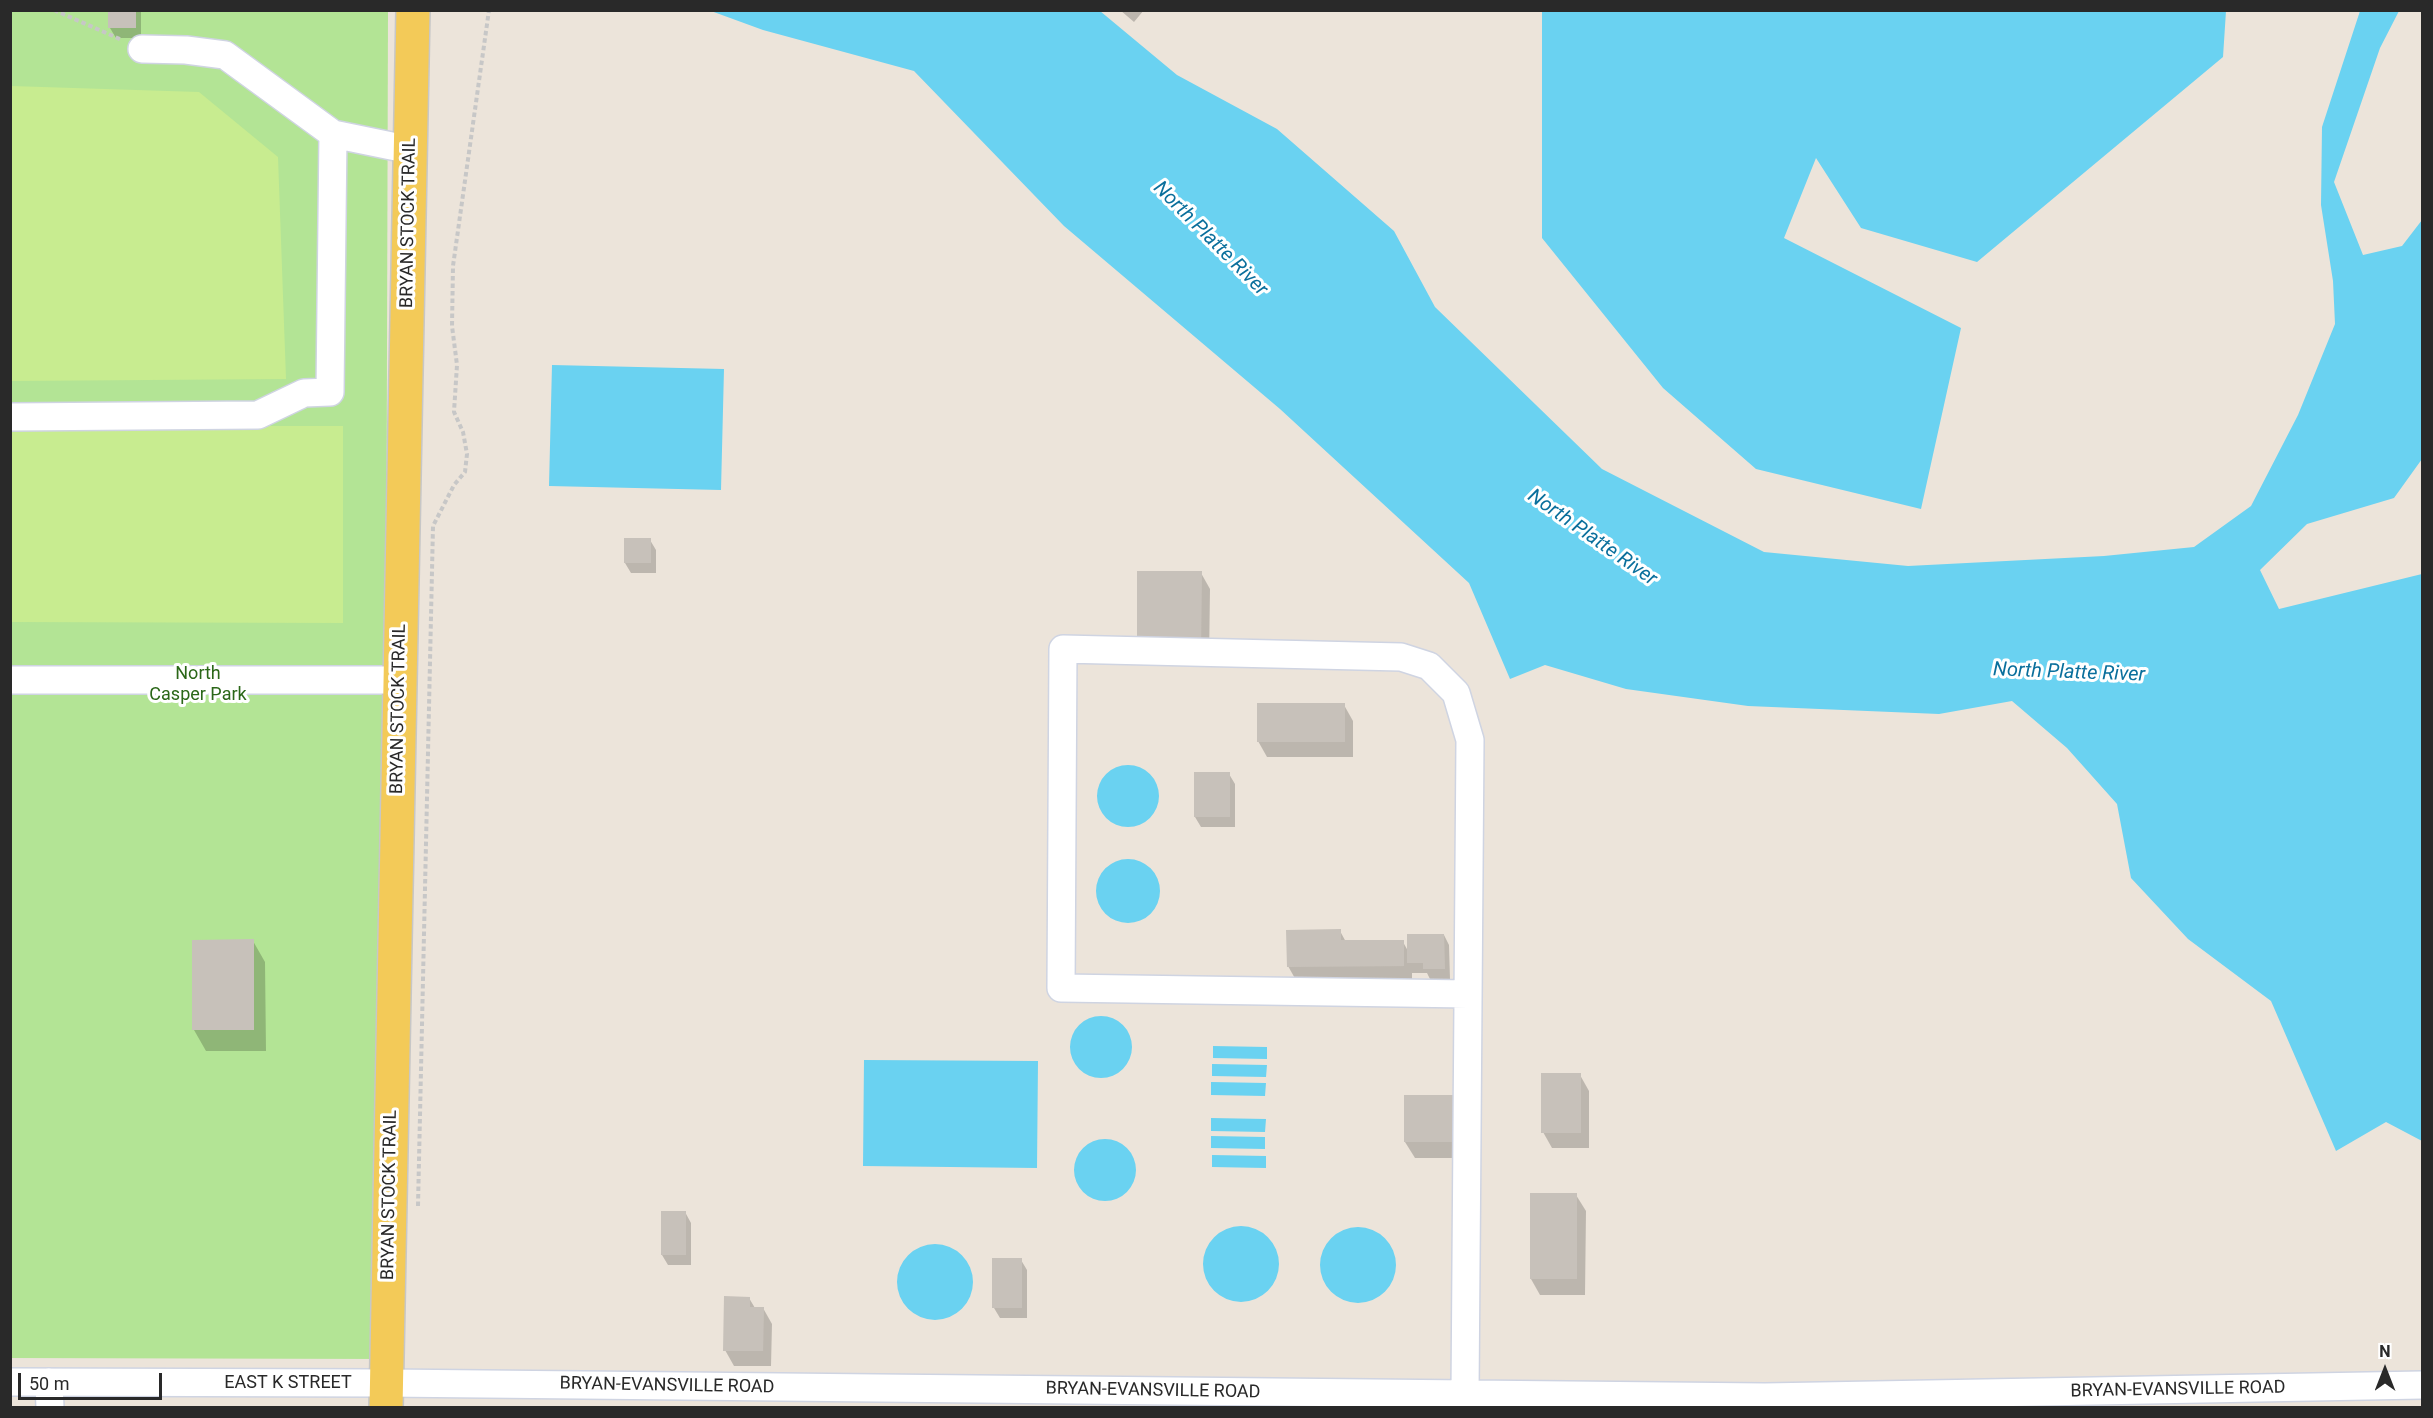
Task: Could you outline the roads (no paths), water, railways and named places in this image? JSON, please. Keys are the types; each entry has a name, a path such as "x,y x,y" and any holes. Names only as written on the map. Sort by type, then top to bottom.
{"main road":[{"name":"BRYAN STOCK TRAIL","path":"386,1395 413,10"}],"street":[{"path":"142,49 186,50 225,56 333,134 411,150"},
{"path":"10,417 258,415 304,393 330,392 333,134"},
{"path":"1465,1394 1470,740 1456,693 1429,666 1401,657 1063,649 1061,988 1468,994"},
{"path":"10,680 399,681"},
{"name":"EAST K STREET","path":"10,1382 50,1395 386,1395"},
{"name":"BRYAN-EVANSVILLE ROAD","path":"386,1395 1258,1400 1465,1394 1765,1402 2422,1385"}],"water":[{"path":"2226,10 2223,57 1977,262 1861,228 1816,158 1784,238 1961,328 1921,509 1756,469 1663,388 1542,238 1542,11"},
{"name":"North Platte River","path":"711,11 1100,11 1177,75 1277,129 1394,231 1435,307 1602,469 1764,552 1908,566 2104,556 2194,547 2251,506 2298,415 2335,324 2333,281 2321,205 2322,127 2360,11 2399,11 2380,48 2334,182 2363,255 2402,246 2422,220 2422,459 2394,498 2307,524 2260,570 2279,609 2422,574 2422,1141 2386,1122 2336,1151 2271,1001 2188,939 2131,878 2117,804 2067,748 2012,701 1939,714 1748,706 1626,689 1545,665 1510,679 1469,583 1280,409 1064,226 914,71 763,30"},
{"path":"552,365 724,369 721,490 549,486"},
{"path":"1122,765 1134,765 1150,774 1157,784 1159,796 1157,808 1150,818 1134,827 1122,827 1111,822 1102,813 1097,802 1097,790 1102,779 1111,770"},
{"path":"1128,859 1146,865 1154,873 1160,891 1154,909 1146,917 1128,923 1110,917 1102,909 1096,891 1102,873 1110,865"},
{"path":"1095,1016 1107,1016 1123,1025 1130,1035 1132,1047 1130,1059 1123,1069 1107,1078 1095,1078 1084,1073 1075,1064 1070,1053 1070,1041 1075,1030 1084,1021"},
{"path":"1213,1046 1267,1047 1267,1059 1213,1058"},
{"path":"864,1060 1038,1061 1037,1168 863,1166"},
{"path":"1212,1064 1267,1065 1266,1077 1212,1076"},
{"path":"1211,1082 1266,1083 1265,1096 1211,1095"},
{"path":"1211,1118 1266,1119 1265,1132 1211,1131"},
{"path":"1211,1136 1265,1137 1265,1149 1211,1148"},
{"path":"1099,1139 1111,1139 1127,1148 1134,1158 1136,1170 1134,1182 1127,1192 1111,1201 1099,1201 1088,1196 1079,1187 1074,1176 1074,1164 1079,1153 1088,1144"},
{"path":"1212,1155 1266,1156 1266,1168 1212,1167"},
{"path":"1241,1226 1256,1229 1268,1237 1276,1249 1279,1264 1276,1279 1268,1291 1256,1299 1241,1302 1226,1299 1214,1291 1206,1279 1203,1264 1206,1249 1214,1237 1226,1229"},
{"path":"1358,1227 1373,1230 1385,1238 1393,1250 1396,1265 1393,1280 1385,1292 1373,1300 1358,1303 1343,1300 1331,1292 1323,1280 1320,1265 1323,1250 1331,1238 1343,1230"},
{"path":"935,1244 950,1247 962,1255 970,1267 973,1282 970,1297 962,1309 950,1317 935,1320 920,1317 908,1309 900,1297 897,1282 900,1267 908,1255 920,1247"}],"park label":[{"name":"North Casper Park","path":"198,684"}]}
